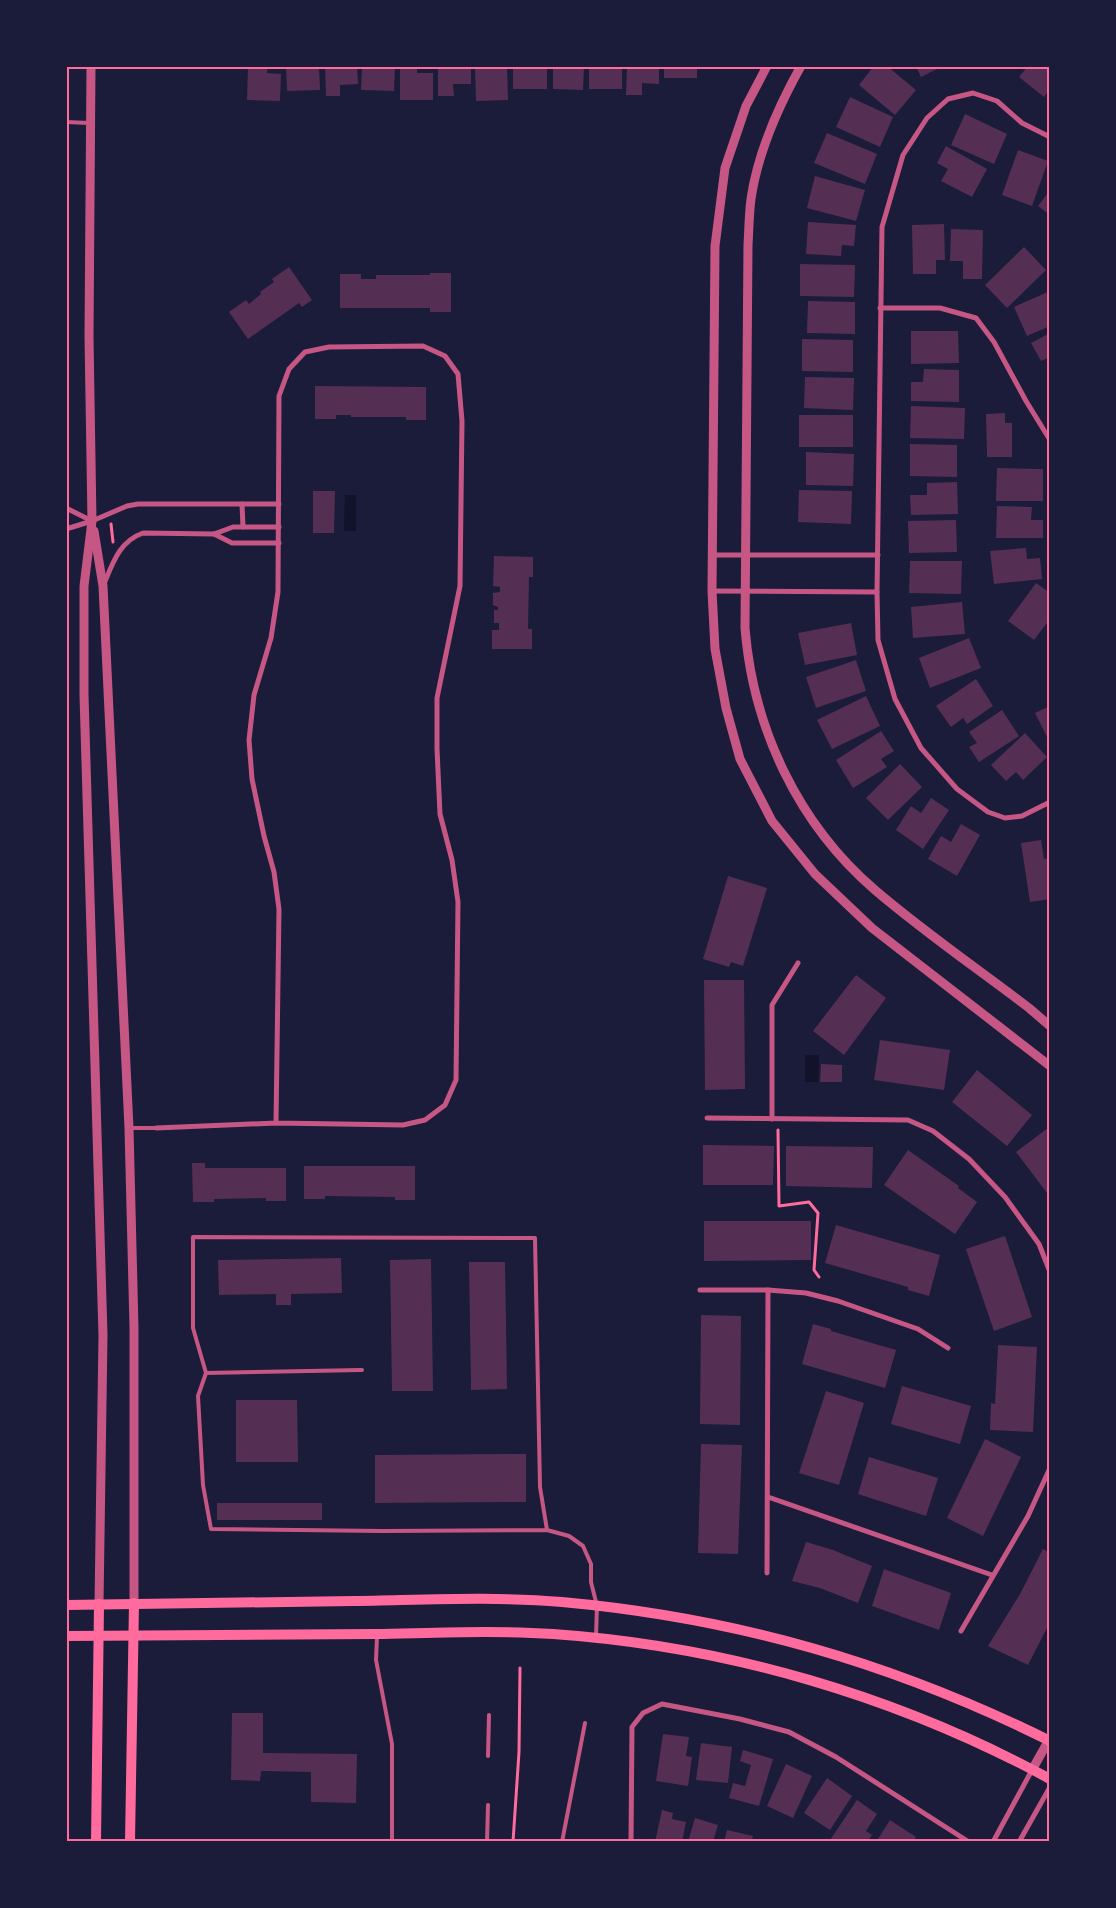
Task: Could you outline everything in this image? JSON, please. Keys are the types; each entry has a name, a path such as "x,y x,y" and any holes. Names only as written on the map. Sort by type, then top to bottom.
{"main road":[{"path":"66,1605 467,1599 558,1602 673,1616 738,1629 850,1659 937,1690 1049,1740"},
{"path":"130,1842 134,1603"},
{"path":"96,1842 99,1604"},
{"path":"66,1636 377,1634 486,1631 554,1634 641,1644 718,1658 834,1687 866,1697 938,1725 1050,1779"}],"street":[{"path":"91,66 89,336 92,521 84,586 84,695 103,1335 99,1604"},
{"path":"767,66 746,106 725,168 716,238 712,591 715,649 726,708 740,759 772,821 815,874 866,923 1050,1066"},
{"path":"802,66 774,116 760,160 752,198 748,245 744,591 747,659 761,717 783,772 801,804 828,840 875,890 1050,1026"},
{"path":"1050,137 1022,123 997,101 973,93 948,99 927,118 904,155 882,227 877,592 878,640 895,699 920,748 956,789 988,812 1005,818 1022,816 1050,802"},
{"path":"880,308 940,308 976,318 994,342 1050,440"},
{"path":"156,1128 276,1123 402,1125 425,1120 445,1105 456,1080 458,902 452,860 440,814 437,706 460,586 462,421 458,374 445,356 423,346 329,348 305,352 289,369 279,396 278,592 272,628 254,695 249,740 252,779 274,872 279,909 276,1123"},
{"path":"66,528 92,521 122,508 138,504 278,504"},
{"path":"242,504 243,527"},
{"path":"66,508 92,521"},
{"path":"92,521 103,586 129,1128 134,1338 134,1603"},
{"path":"103,586 120,549 134,536 154,532 214,534 233,527 278,527"},
{"path":"214,534 232,543 279,543"},
{"path":"713,555 878,555"},
{"path":"712,591 877,592"},
{"path":"772,1119 772,1006 798,963"},
{"path":"707,1118 908,1120 933,1131 969,1159 1005,1197 1039,1244 1050,1272"},
{"path":"700,1290 768,1290 806,1293 838,1301 918,1329 948,1348"},
{"path":"767,1573 768,1290"},
{"path":"961,1631 1028,1516 1050,1468"},
{"path":"768,1497 992,1576"},
{"path":"631,1842 632,1727 643,1712 662,1704 740,1719 789,1732 836,1757 969,1842"},
{"path":"993,1842 1049,1740"},
{"path":"1018,1842 1050,1787"}],"lane":[{"path":"66,122 90,123"},
{"path":"129,1128 156,1128"},
{"path":"547,1530 540,1487 535,1238 193,1237 193,1328 206,1372 198,1396 203,1485 211,1529 547,1530 569,1536 583,1546 591,1564 591,1582 597,1606 596,1638"},
{"path":"206,1372 362,1370"},
{"path":"377,1634 376,1660 392,1744 392,1842"},
{"path":"488,1756 489,1714"},
{"path":"562,1842 585,1724"},
{"path":"487,1842 488,1805"}],"path":[{"path":"111,522 113,543"},
{"path":"778,1130 780,1206 809,1202 818,1213 814,1270 819,1277"},
{"path":"513,1842 519,1752 520,1668"}],"shaded area":[{"path":"345,495 356,495 356,531 344,531"},
{"path":"805,1055 819,1055 818,1082 805,1082"}],"building":[{"path":"248,66 268,66 267,73 281,74 280,101 247,100"},
{"path":"286,66 319,66 320,90 287,91"},
{"path":"325,66 357,66 358,84 340,85 340,96 326,96"},
{"path":"362,66 395,66 394,91 361,90"},
{"path":"400,66 417,66 417,73 433,73 433,100 400,100"},
{"path":"438,66 471,66 471,84 453,84 454,96 438,96"},
{"path":"475,66 507,66 508,100 476,101"},
{"path":"513,66 547,66 547,89 513,89"},
{"path":"553,66 584,66 583,90 553,89"},
{"path":"589,66 622,66 622,89 589,89"},
{"path":"627,66 659,66 659,84 642,83 642,95 626,95"},
{"path":"664,66 697,66 697,78 664,78"},
{"path":"874,66 887,66 916,90 895,115 859,85"},
{"path":"916,66 943,66 921,77"},
{"path":"1028,66 1050,66 1050,89 1044,97 1019,77"},
{"path":"850,97 893,117 880,147 836,127"},
{"path":"965,114 1007,134 994,164 951,145"},
{"path":"827,133 877,154 865,184 814,163"},
{"path":"946,146 987,169 972,197 941,181 948,169 937,163"},
{"path":"1018,150 1048,161 1032,206 1002,195"},
{"path":"815,176 865,190 856,221 807,208"},
{"path":"1050,190 1050,215 1038,206"},
{"path":"808,222 856,225 854,246 842,245 841,256 806,254"},
{"path":"944,224 945,260 936,260 936,274 913,274 912,225"},
{"path":"951,229 983,230 982,279 963,279 963,261 950,261"},
{"path":"1024,247 1046,270 1007,308 985,285"},
{"path":"800,264 855,265 854,297 800,296"},
{"path":"289,267 312,300 302,307 299,303 248,339 229,312 246,300 249,304 261,294 260,292 274,282 272,279"},
{"path":"430,273 451,273 451,312 430,312 430,308 340,308 340,274 361,274 361,279 376,279 376,275 430,275"},
{"path":"1050,291 1050,326 1027,336 1014,307"},
{"path":"808,301 855,302 855,334 807,333"},
{"path":"911,331 958,331 959,363 911,364"},
{"path":"1050,333 1050,357 1041,361 1031,343"},
{"path":"802,339 853,340 853,372 802,371"},
{"path":"924,369 959,370 959,402 911,401 911,382 923,382"},
{"path":"805,377 854,378 853,410 804,408"},
{"path":"315,386 426,387 426,420 406,420 406,417 351,417 351,415 336,415 336,419 315,419"},
{"path":"911,406 965,408 964,439 910,438"},
{"path":"1005,413 1005,423 1012,423 1012,457 987,457 986,414"},
{"path":"799,415 853,415 853,447 799,447"},
{"path":"910,444 957,445 957,477 910,476"},
{"path":"806,452 854,454 853,486 806,485"},
{"path":"997,468 1043,469 1043,501 996,501"},
{"path":"957,482 958,514 911,515 910,495 927,495 927,483"},
{"path":"799,490 852,491 851,524 798,522"},
{"path":"313,491 335,491 334,533 313,533"},
{"path":"997,506 1032,507 1031,520 1043,520 1043,538 996,538"},
{"path":"956,520 957,552 909,553 908,521"},
{"path":"1026,548 1027,559 1040,558 1042,579 994,584 990,551"},
{"path":"494,556 533,557 533,577 529,577 528,629 532,629 532,649 492,649 492,630 499,630 499,623 494,623 494,610 498,610 498,607 493,605 493,593 500,592 500,587 493,586"},
{"path":"910,561 962,561 961,594 909,593"},
{"path":"1036,583 1050,593 1050,619 1034,640 1008,621"},
{"path":"962,602 965,634 913,638 911,607"},
{"path":"851,623 857,655 805,665 798,633"},
{"path":"969,638 981,668 930,688 919,658"},
{"path":"856,660 866,691 816,708 806,677"},
{"path":"976,679 993,706 967,724 963,718 951,727 936,706"},
{"path":"866,696 880,726 832,749 817,720"},
{"path":"1050,706 1050,743 1035,713"},
{"path":"1002,710 1019,736 979,762 969,747 977,743 969,732"},
{"path":"881,731 894,751 881,759 887,767 853,788 836,760"},
{"path":"1025,733 1047,757 1023,780 1016,772 1006,781 991,765"},
{"path":"900,764 922,787 888,820 866,798"},
{"path":"931,798 949,810 923,849 896,830 911,806 921,813"},
{"path":"961,824 980,835 957,876 928,859 941,836 951,842"},
{"path":"1041,840 1044,859 1050,858 1050,899 1030,902 1021,843"},
{"path":"728,876 767,888 743,966 731,962 729,967 703,959"},
{"path":"856,975 886,998 844,1055 813,1031"},
{"path":"704,980 744,980 745,1089 705,1090"},
{"path":"880,1040 950,1050 944,1090 874,1080"},
{"path":"821,1064 842,1065 842,1082 820,1082"},
{"path":"977,1070 1032,1115 1007,1146 952,1102"},
{"path":"1048,1128 1050,1131 1050,1197 1016,1152"},
{"path":"703,1145 774,1146 773,1185 703,1185"},
{"path":"786,1146 873,1147 872,1188 786,1186"},
{"path":"908,1150 959,1186 958,1188 977,1202 955,1234 884,1185"},
{"path":"192,1163 205,1163 205,1168 286,1168 286,1201 266,1201 266,1198 214,1199 214,1202 193,1202"},
{"path":"304,1166 415,1166 415,1200 395,1200 395,1197 325,1196 325,1199 304,1199"},
{"path":"704,1221 811,1221 811,1260 704,1261"},
{"path":"836,1225 940,1255 929,1296 908,1290 908,1287 825,1263"},
{"path":"1005,1236 1032,1317 994,1331 966,1249"},
{"path":"341,1258 342,1293 291,1294 291,1305 276,1305 276,1294 219,1295 218,1260"},
{"path":"431,1259 433,1391 392,1391 390,1260"},
{"path":"469,1262 505,1262 507,1389 471,1390"},
{"path":"701,1315 741,1316 740,1425 700,1424"},
{"path":"813,1324 896,1350 885,1388 802,1364"},
{"path":"998,1345 1037,1347 1033,1432 990,1430 991,1403 995,1404"},
{"path":"902,1386 971,1406 960,1444 891,1424"},
{"path":"826,1391 864,1403 839,1485 799,1473"},
{"path":"236,1400 297,1400 298,1462 236,1462"},
{"path":"985,1439 1021,1457 983,1536 947,1518"},
{"path":"701,1444 742,1445 738,1554 698,1553"},
{"path":"526,1454 526,1502 375,1503 375,1455"},
{"path":"869,1457 938,1478 926,1516 858,1494"},
{"path":"217,1503 322,1503 322,1520 217,1520"},
{"path":"806,1542 833,1550 872,1566 858,1603 820,1588 792,1581"},
{"path":"1043,1549 1050,1553 1050,1622 1028,1665 988,1646 1020,1594"},
{"path":"884,1569 951,1593 939,1630 872,1606"},
{"path":"232,1713 263,1713 263,1753 357,1754 356,1803 311,1802 311,1772 261,1771 260,1781 231,1780"},
{"path":"663,1734 689,1737 686,1756 692,1757 688,1786 656,1781"},
{"path":"701,1743 732,1747 728,1783 696,1780"},
{"path":"743,1750 773,1759 759,1806 729,1798 733,1783 745,1786 751,1765 740,1761"},
{"path":"786,1764 812,1776 793,1818 767,1806"},
{"path":"827,1778 852,1796 830,1830 804,1813"},
{"path":"857,1800 877,1814 866,1831 872,1835 867,1842 832,1842 830,1840"},
{"path":"662,1810 673,1813 672,1819 686,1822 682,1842 655,1842"},
{"path":"695,1818 718,1825 713,1842 688,1842"},
{"path":"890,1820 916,1837 913,1842 876,1842"},
{"path":"727,1830 753,1836 751,1842 724,1842"}]}
